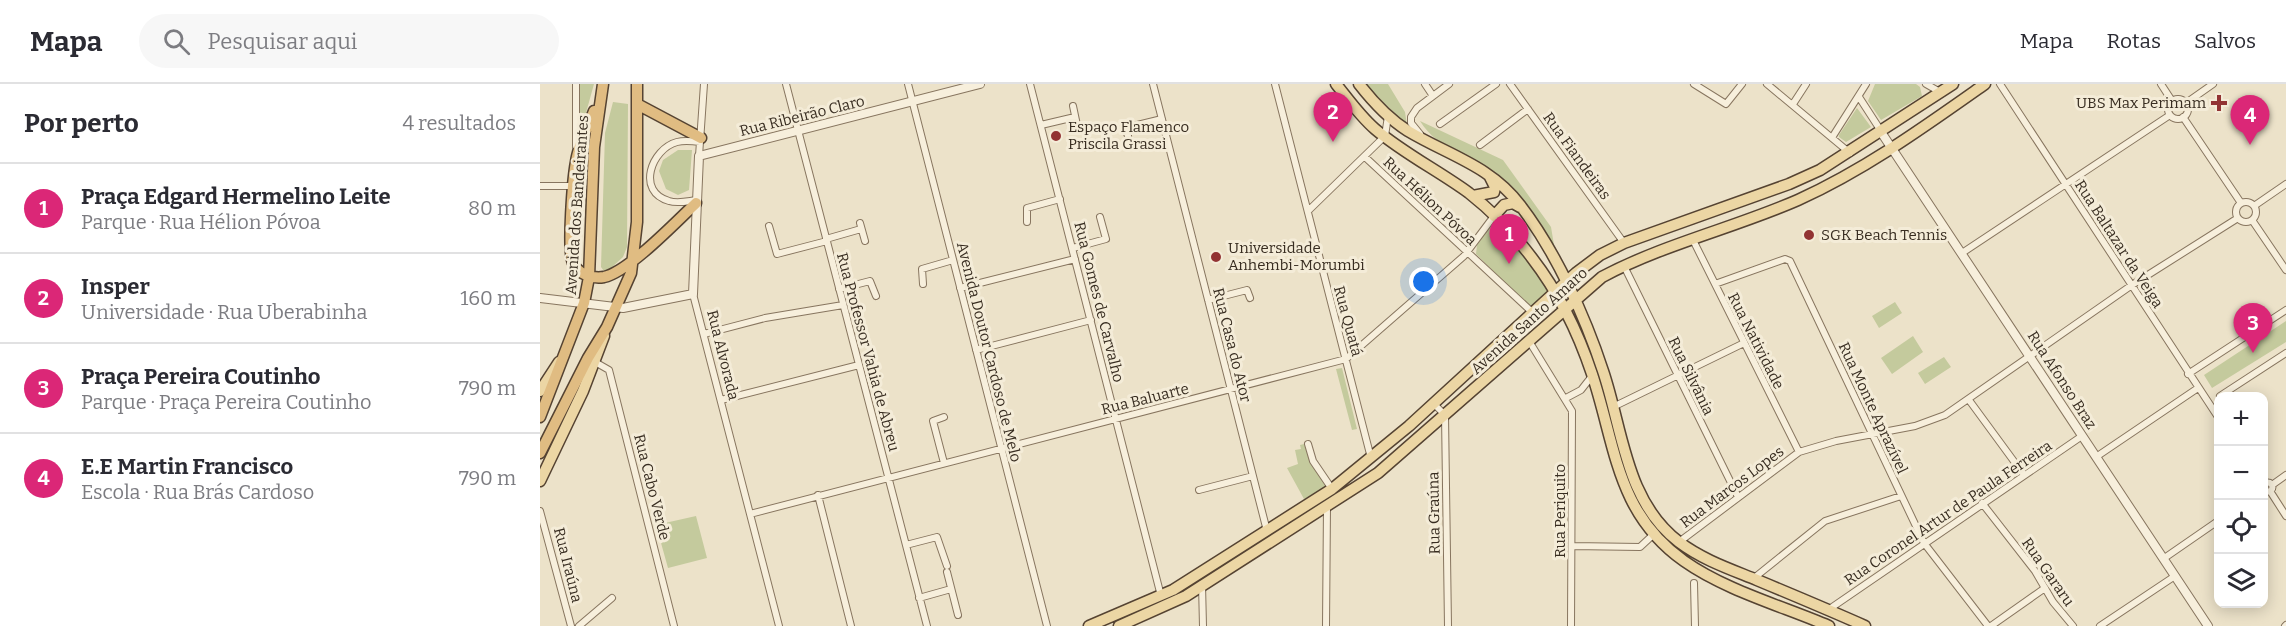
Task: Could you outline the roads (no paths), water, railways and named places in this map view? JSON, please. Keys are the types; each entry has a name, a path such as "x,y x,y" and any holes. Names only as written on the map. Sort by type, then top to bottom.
{"highway":[{"path":"540,453 588,358 607,327 631,273 638,222 637,84"},
{"path":"602,87 576,161 571,259 576,268 589,277 611,274 634,258 697,202"},
{"name":"Avenida dos Bandeirantes","path":"540,417 584,303 589,277 594,147 602,87"},
{"path":"637,104 700,140"}],"main road":[{"path":"1336,84 1351,104 1385,136 1473,196 1531,256 1556,291 1593,375 1623,484 1642,520 1654,534 1684,561 1714,579 1829,626"},
{"path":"1359,84 1388,115 1424,139 1486,171 1508,191 1524,211 1574,299 1596,352 1638,491 1656,517 1679,542 1711,562 1865,626"},
{"name":"Avenida Santo Amaro","path":"1269,537 1371,459 1434,404 1532,312 1600,255 1624,243 1790,184 1850,153 1953,84"},
{"name":"Avenida Santo Amaro","path":"1119,626 1172,604 1199,581 1269,537 1328,506 1378,473 1529,342 1574,299 1602,277 1623,265 1797,200 1855,172 1893,149 1985,84"},
{"path":"1473,196 1494,192 1495,184 1486,171"},
{"path":"1494,216 1510,203 1516,204 1524,211"},
{"path":"540,481 596,362 607,327"},
{"name":"Avenida dos Bandeirantes","path":"540,391 561,359"},
{"name":"Avenida Santo Amaro","path":"1089,626 1199,581"}],"street":[{"path":"576,84 576,161"},
{"name":"Rua Alvorada","path":"704,84 693,294 779,626"},
{"name":"Rua Professor Vahia de Abreu","path":"786,84 927,626"},
{"name":"Avenida Doutor Cardoso de Melo","path":"908,84 1047,626"},
{"name":"Rua Ribeirão Claro","path":"699,156 980,84"},
{"name":"Rua Gomes de Carvalho","path":"1030,84 1161,597"},
{"name":"Rua Casa do Ator","path":"1153,84 1269,537"},
{"name":"Rua Quatá","path":"1275,84 1371,459"},
{"path":"1425,84 1433,96"},
{"path":"1424,139 1411,123 1411,117 1417,108 1449,84"},
{"path":"1440,124 1496,84"},
{"name":"Rua Fiandeiras","path":"1510,84 1624,243"},
{"path":"1694,84 1726,104 1742,84"},
{"path":"1767,84 1833,136 1850,153"},
{"path":"1793,104 1806,84"},
{"path":"1833,136 1866,84"},
{"path":"1926,84 1940,93"},
{"name":"Rua Baltazar da Veiga","path":"2000,84 2214,411"},
{"path":"2161,84 2172,101"},
{"path":"2186,103 2213,84"},
{"path":"1858,97 1881,132"},
{"path":"2181,99 2186,103 2188,112 2178,119 2170,115 2168,109 2172,101 2181,99"},
{"path":"1073,106 1077,125"},
{"path":"1480,145 1528,108"},
{"path":"1308,211 1385,136 1388,115"},
{"path":"1962,253 2170,115"},
{"path":"1041,125 1075,117"},
{"path":"2183,117 2241,203"},
{"path":"1128,136 1125,128 1162,119"},
{"name":"Rua Afonso Braz","path":"1881,132 2208,626"},
{"path":"697,202 676,203 660,198 651,185 650,171 656,156 670,145 700,140"},
{"name":"Rua Hélion Póvoa","path":"1365,157 1532,312"},
{"path":"2254,206 2286,184"},
{"path":"540,186 574,186"},
{"path":"1027,222 1026,208 1060,199"},
{"path":"2248,202 2254,206 2256,214 2252,220 2244,222 2238,218 2236,210 2241,203 2248,202"},
{"path":"1073,248 1106,239 1100,216"},
{"name":"Rua Baluarte","path":"750,514 1346,360 1467,252 1494,216"},
{"name":"Rua Marcos Lopes","path":"1679,542 1799,452 1836,441 1929,422 1969,400 2132,285 2238,218"},
{"path":"2252,220 2286,270"},
{"path":"769,226 777,254 826,240 861,226 865,241"},
{"name":"Rua Natividade","path":"1693,240 1799,452"},
{"path":"960,288 1075,259"},
{"name":"Rua Monte Aprazível","path":"1715,284 1785,259 1790,261 1924,543 1990,626"},
{"path":"923,284 922,269 953,260"},
{"name":"Rua Silvânia","path":"1623,265 1738,497"},
{"path":"839,289 870,281 876,296"},
{"path":"1208,300 1247,290 1250,298"},
{"path":"540,298 616,309 693,294"},
{"path":"704,334 765,318 843,305"},
{"path":"2188,374 2286,310"},
{"path":"976,350 1091,320"},
{"name":"Rua Periquito","path":"1529,342 1566,398 1572,416 1571,626"},
{"path":"1613,408 1744,343"},
{"path":"2227,392 2286,353"},
{"name":"Rua Cabo Verde","path":"596,362 609,370 674,626"},
{"path":"721,400 859,364"},
{"path":"1566,398 1581,390 1593,375"},
{"path":"2096,457 2198,388"},
{"path":"1969,400 2024,475"},
{"path":"2209,404 2214,400"},
{"path":"1434,404 1445,415"},
{"name":"Rua Graúna","path":"1445,415 1448,626"},
{"path":"944,417 933,421 944,463"},
{"name":"Rua Coronel Artur de Paula Ferreira","path":"1828,610 2082,436"},
{"path":"1308,444 1313,461 1332,489"},
{"path":"1199,490 1253,476"},
{"path":"2268,486 2286,476"},
{"path":"2268,490 2286,516"},
{"path":"818,495 851,626"},
{"path":"1753,579 1825,521 1901,496"},
{"name":"Rua Gararu","path":"1982,503 2036,571 2045,588 2073,626"},
{"path":"1326,626 1328,506"},
{"name":"Rua Iraúna","path":"540,511 571,626"},
{"path":"2163,559 2214,524"},
{"path":"1572,546 1640,546 1646,544 1654,534"},
{"path":"906,545 937,537 958,615"},
{"path":"2100,626 2175,576"},
{"path":"1199,581 1203,626"},
{"path":"1694,583 1695,626"},
{"path":"1990,626 2045,588"},
{"path":"919,598 951,589"},
{"path":"579,626 612,598"}],"place":[{"name":"UBS Max Perimam","path":"2219,103"},
{"name":"Espaço Flamenco Priscila Grassi","path":"1056,136"},
{"name":"Insper","path":"1333,142"},
{"name":"E.E Martin Francisco","path":"2250,145"},
{"name":"SGK Beach Tennis","path":"1809,235"},
{"name":"Universidade Anhembi-Morumbi","path":"1216,257"},
{"name":"Praça Edgard Hermelino Leite","path":"1509,264"},
{"name":"Praça Pereira Coutinho","path":"2253,353"}]}
